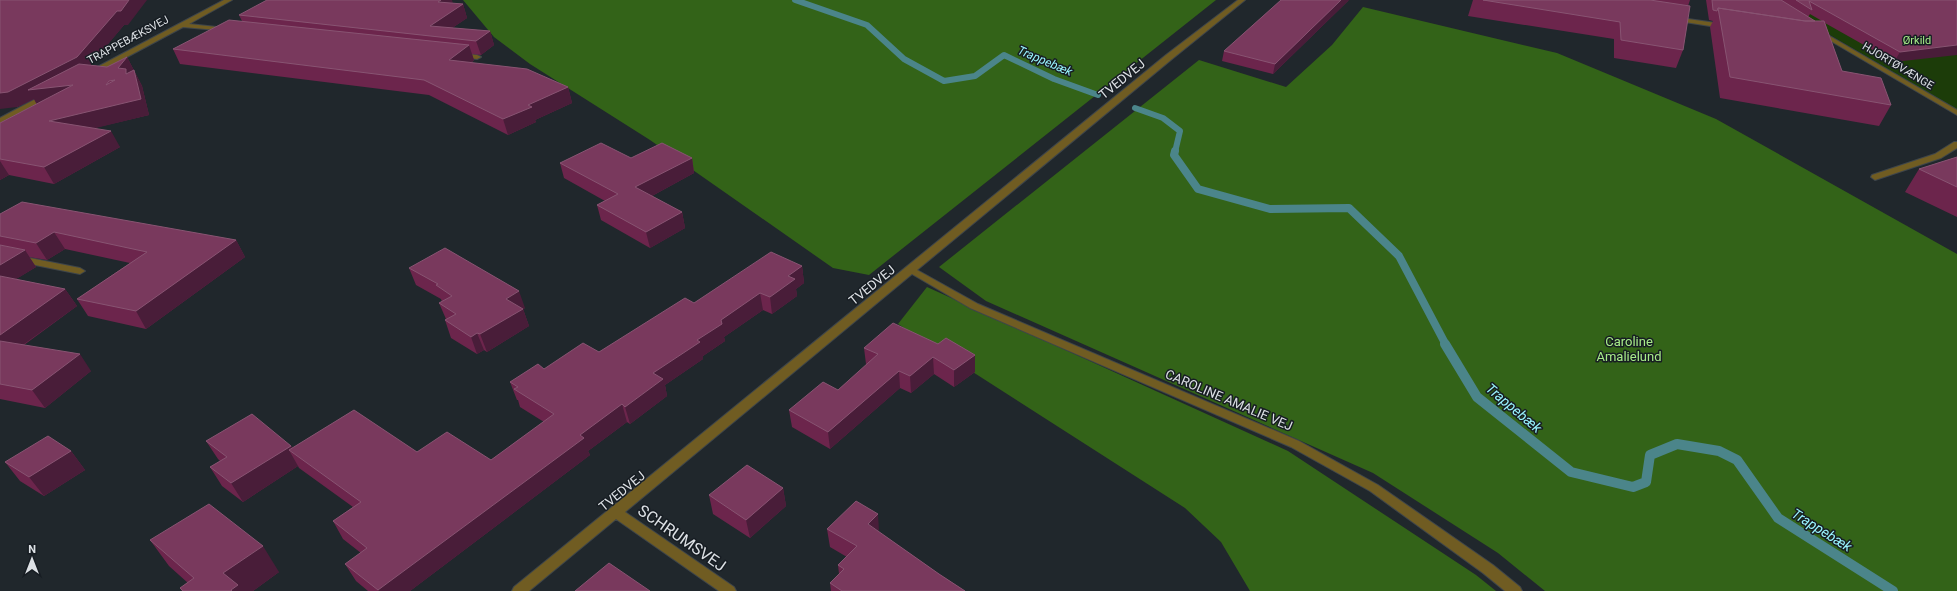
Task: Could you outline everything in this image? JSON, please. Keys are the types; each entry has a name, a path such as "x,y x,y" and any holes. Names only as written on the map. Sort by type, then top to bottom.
{"street":[{"name":"TRAPPEBÆKSVEJ","path":"84,77 229,0"},
{"name":"TVEDVEJ","path":"519,591 1169,57 1242,0"},
{"path":"1663,17 1733,28"},
{"name":"TRAPPEBÆKSVEJ","path":"182,25 236,31"},
{"name":"HJORTØVÆNGE","path":"1815,34 1828,38 1957,113"},
{"path":"454,54 477,57"},
{"path":"0,121 56,91"},
{"path":"1875,177 1938,156 1957,144"},
{"path":"0,255 80,272"},
{"name":"CAROLINE AMALIE VEJ","path":"911,270 974,306 1294,444 1374,488 1515,591"},
{"name":"SCHRUMSVEJ","path":"616,512 729,591"}],"green space":[{"path":"463,0 1216,0 869,275 833,268 650,140 530,64 494,37"},
{"name":"Ørkild","path":"1771,0 1957,0 1957,110"},
{"name":"Caroline Amalielund","path":"1363,7 1557,53 1716,119 1957,254 1957,591 1545,591 1498,553 1373,473 986,301 939,267 1199,60 1286,87 1332,45"},
{"path":"927,287 1288,451 1476,575 1496,591 1250,591 1221,542 1185,508 898,324"}],"building":[{"path":"0,0 129,0 121,11 117,11 77,57 8,92 0,93"},
{"path":"267,0 441,0 438,2 463,4 430,26 490,31 476,41 239,15"},
{"path":"1281,0 1341,0 1275,64 1224,51"},
{"path":"1483,0 1650,0 1690,6 1683,50 1621,40 1620,22"},
{"path":"1712,0 1781,0 1815,21 1805,21 1718,8 1717,11 1713,10"},
{"path":"1796,0 1957,0 1957,45 1900,52 1809,1 1812,10"},
{"path":"1718,8 1805,21 1824,21 1842,71 1881,78 1891,105 1730,77"},
{"path":"229,20 469,45 449,60 527,69 568,87 528,105 532,107 503,119 424,80 173,49"},
{"path":"127,57 118,68 126,69 126,74 134,70 141,99 49,121 111,131 44,167 0,159 0,123 73,85 28,90 79,64 107,67","holes":["115,80 106,85 109,81"]},
{"path":"601,143 631,158 662,143 692,158 635,187 682,212 646,232 597,205 618,194 560,163"},
{"path":"1957,157 1957,187 1919,169"},
{"path":"22,202 236,240 136,311 77,299 147,252 54,232 36,243 0,236 0,214"},
{"path":"0,245 25,250 0,265"},
{"path":"445,248 519,291 506,299 523,309 480,334 477,333 471,337 445,320 456,314 439,303 452,296 436,285 438,284 409,268"},
{"path":"771,252 802,266 788,276 795,279 770,297 760,293 721,320 722,324 697,340 700,342 653,373 663,379 625,407 622,404 580,435 584,438 378,590 345,564 367,548 333,521 361,502 289,450 354,410 417,452 447,432 491,460 554,414 514,389 518,387 510,382 538,364 544,369 583,343 599,352 685,298 694,303"},
{"path":"0,276 65,289 0,335"},
{"path":"893,323 938,344 946,338 975,355 954,370 933,357 910,376 899,371 828,432 789,410 823,382 838,390 878,354 864,348"},
{"path":"0,341 80,354 32,390 0,384"},
{"path":"252,414 291,446 231,483 210,467 227,457 206,441"},
{"path":"48,436 71,451 29,477 5,462"},
{"path":"747,465 783,488 746,520 709,495"},
{"path":"856,501 878,514 868,524 965,591 842,591 830,583 844,569 838,565 857,546 827,529"},
{"path":"209,504 263,546 223,573 238,585 231,590 232,591 183,591 180,588 194,578 150,540"},
{"path":"609,563 650,591 575,591"}],"waterway":[{"name":"Trappebæk","path":"795,0 867,25 904,59 944,81 975,76 1004,55 1054,79 1098,95"},
{"name":"Trappebæk","path":"1135,108 1163,118 1180,131 1175,152"},
{"name":"Trappebæk","path":"1175,151 1174,155 1198,189 1270,209 1349,208 1399,256 1446,345"},
{"name":"Trappebæk","path":"1445,344 1477,397 1571,472 1633,487 1646,482 1650,455 1677,444 1719,451 1737,460 1778,518 1893,591"}]}
